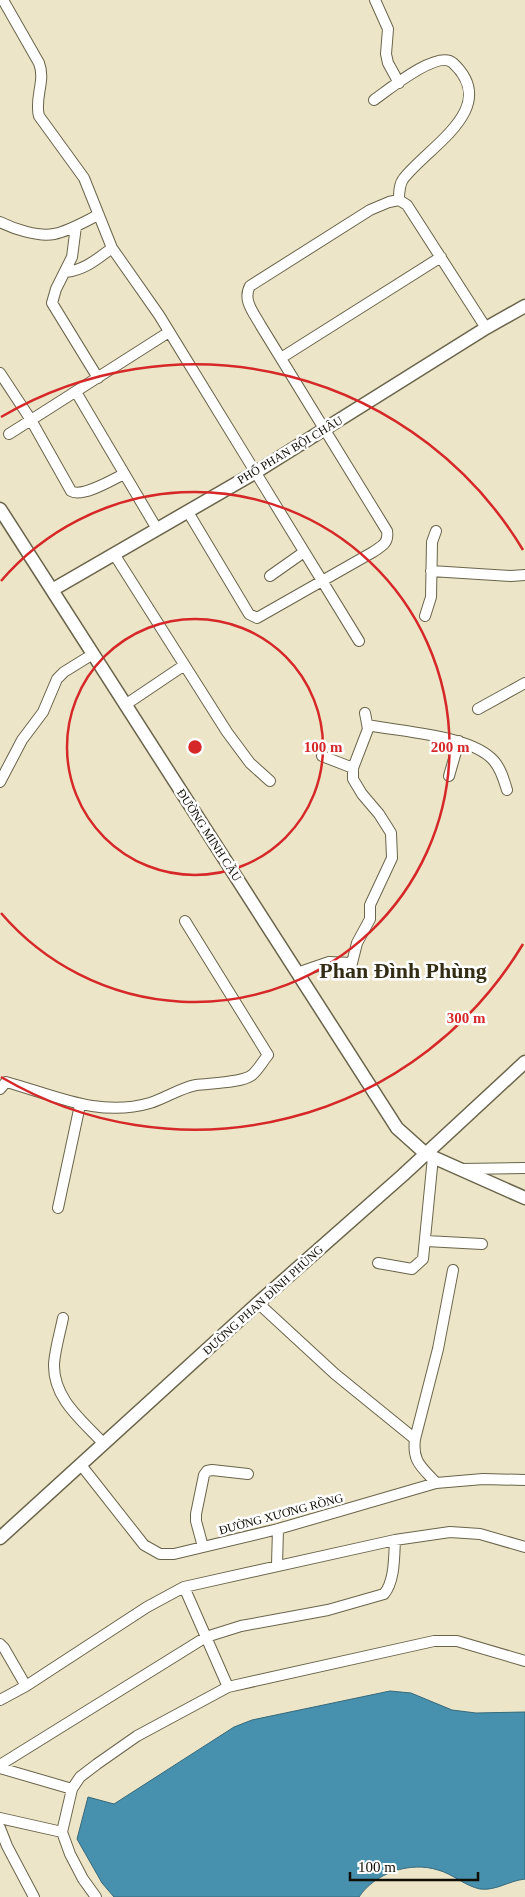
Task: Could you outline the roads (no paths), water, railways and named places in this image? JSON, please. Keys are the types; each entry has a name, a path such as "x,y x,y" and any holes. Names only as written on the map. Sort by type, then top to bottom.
{"street":[{"path":"3,0 40,63 43,73 38,110 39,116 84,178 112,248 169,332 359,641"},
{"path":"375,0 388,29 386,54 388,64 399,84"},
{"path":"374,100 428,64 440,60 449,60 458,68 470,94 465,113 440,142 403,179 399,200"},
{"path":"188,512 250,616 260,618 384,545 388,538 386,531 248,303 246,295 250,286 370,210 399,200 407,205 486,328"},
{"path":"0,222 22,230 53,234 76,226 98,215"},
{"path":"76,226 72,257 56,289 52,303 98,378"},
{"path":"66,272 78,271 90,265 112,248"},
{"path":"281,358 441,257"},
{"name":"PHỐ PHAN BỘI CHÂU","path":"52,590 256,472 486,328 525,306"},
{"path":"9,434 169,332"},
{"path":"0,373 31,420 71,491 82,493 124,474"},
{"path":"76,392 157,530"},
{"name":"ĐƯỜNG MINH CẦU","path":"0,509 397,1128 430,1156 525,1198"},
{"path":"425,616 431,597 432,542 436,531"},
{"path":"270,576 304,552"},
{"path":"114,554 183,666 227,732 250,762 270,781"},
{"path":"432,571 511,576 525,574"},
{"path":"0,782 22,740 42,712 60,675 93,654"},
{"path":"125,705 183,666"},
{"path":"478,709 525,683"},
{"path":"297,973 329,962 352,962 357,943 370,919 370,905 392,858 391,833 356,785 354,779 353,768 364,742 368,725 365,713"},
{"path":"368,725 459,741 487,754 500,770 507,790"},
{"path":"449,776 459,741"},
{"path":"322,756 353,768"},
{"path":"0,1089 6,1082 80,1105 120,1108 150,1103 175,1091 195,1086 221,1081 240,1082 251,1076 268,1055 186,921"},
{"name":"ĐƯỜNG PHAN ĐÌNH PHÙNG","path":"0,1538 258,1304 430,1156 525,1062"},
{"path":"58,1208 80,1105"},
{"path":"378,1263 412,1268 420,1264 423,1259 426,1241 430,1156"},
{"path":"462,1169 525,1168"},
{"path":"426,1241 482,1244"},
{"path":"436,1483 416,1459 414,1439 438,1349 453,1270"},
{"path":"258,1304 335,1374 414,1439"},
{"path":"63,1318 54,1364 59,1392 67,1405 104,1444"},
{"name":"ĐƯỜNG XƯƠNG RỒNG","path":"81,1465 144,1545 160,1554 174,1554 278,1529 436,1483 483,1479 525,1480"},
{"path":"203,1547 196,1514 206,1471 248,1474"},
{"path":"278,1529 278,1565"},
{"path":"0,1700 26,1686 147,1607 184,1587 395,1540 450,1532 480,1534 525,1547"},
{"path":"0,1766 206,1636 242,1626 328,1610 384,1594 388,1587 393,1567 395,1540"},
{"path":"184,1587 228,1687"},
{"path":"96,1897 83,1879 70,1854 62,1832 72,1789 80,1777 137,1736 228,1687 434,1641 457,1641 525,1661"},
{"path":"0,1644 26,1686"},
{"path":"0,1766 72,1789"},
{"path":"0,1818 62,1832"},
{"path":"0,1828 7,1846 34,1897"}],"water":[{"path":"390,1691 411,1693 452,1710 476,1713 525,1712 525,1879 491,1889 480,1889 438,1870 416,1867 394,1871 374,1881 359,1897 114,1897 102,1883 77,1839 88,1797 114,1804 234,1727 252,1720"}],"district":[{"name":"Phan Đình Phùng","path":"403,970"}]}
